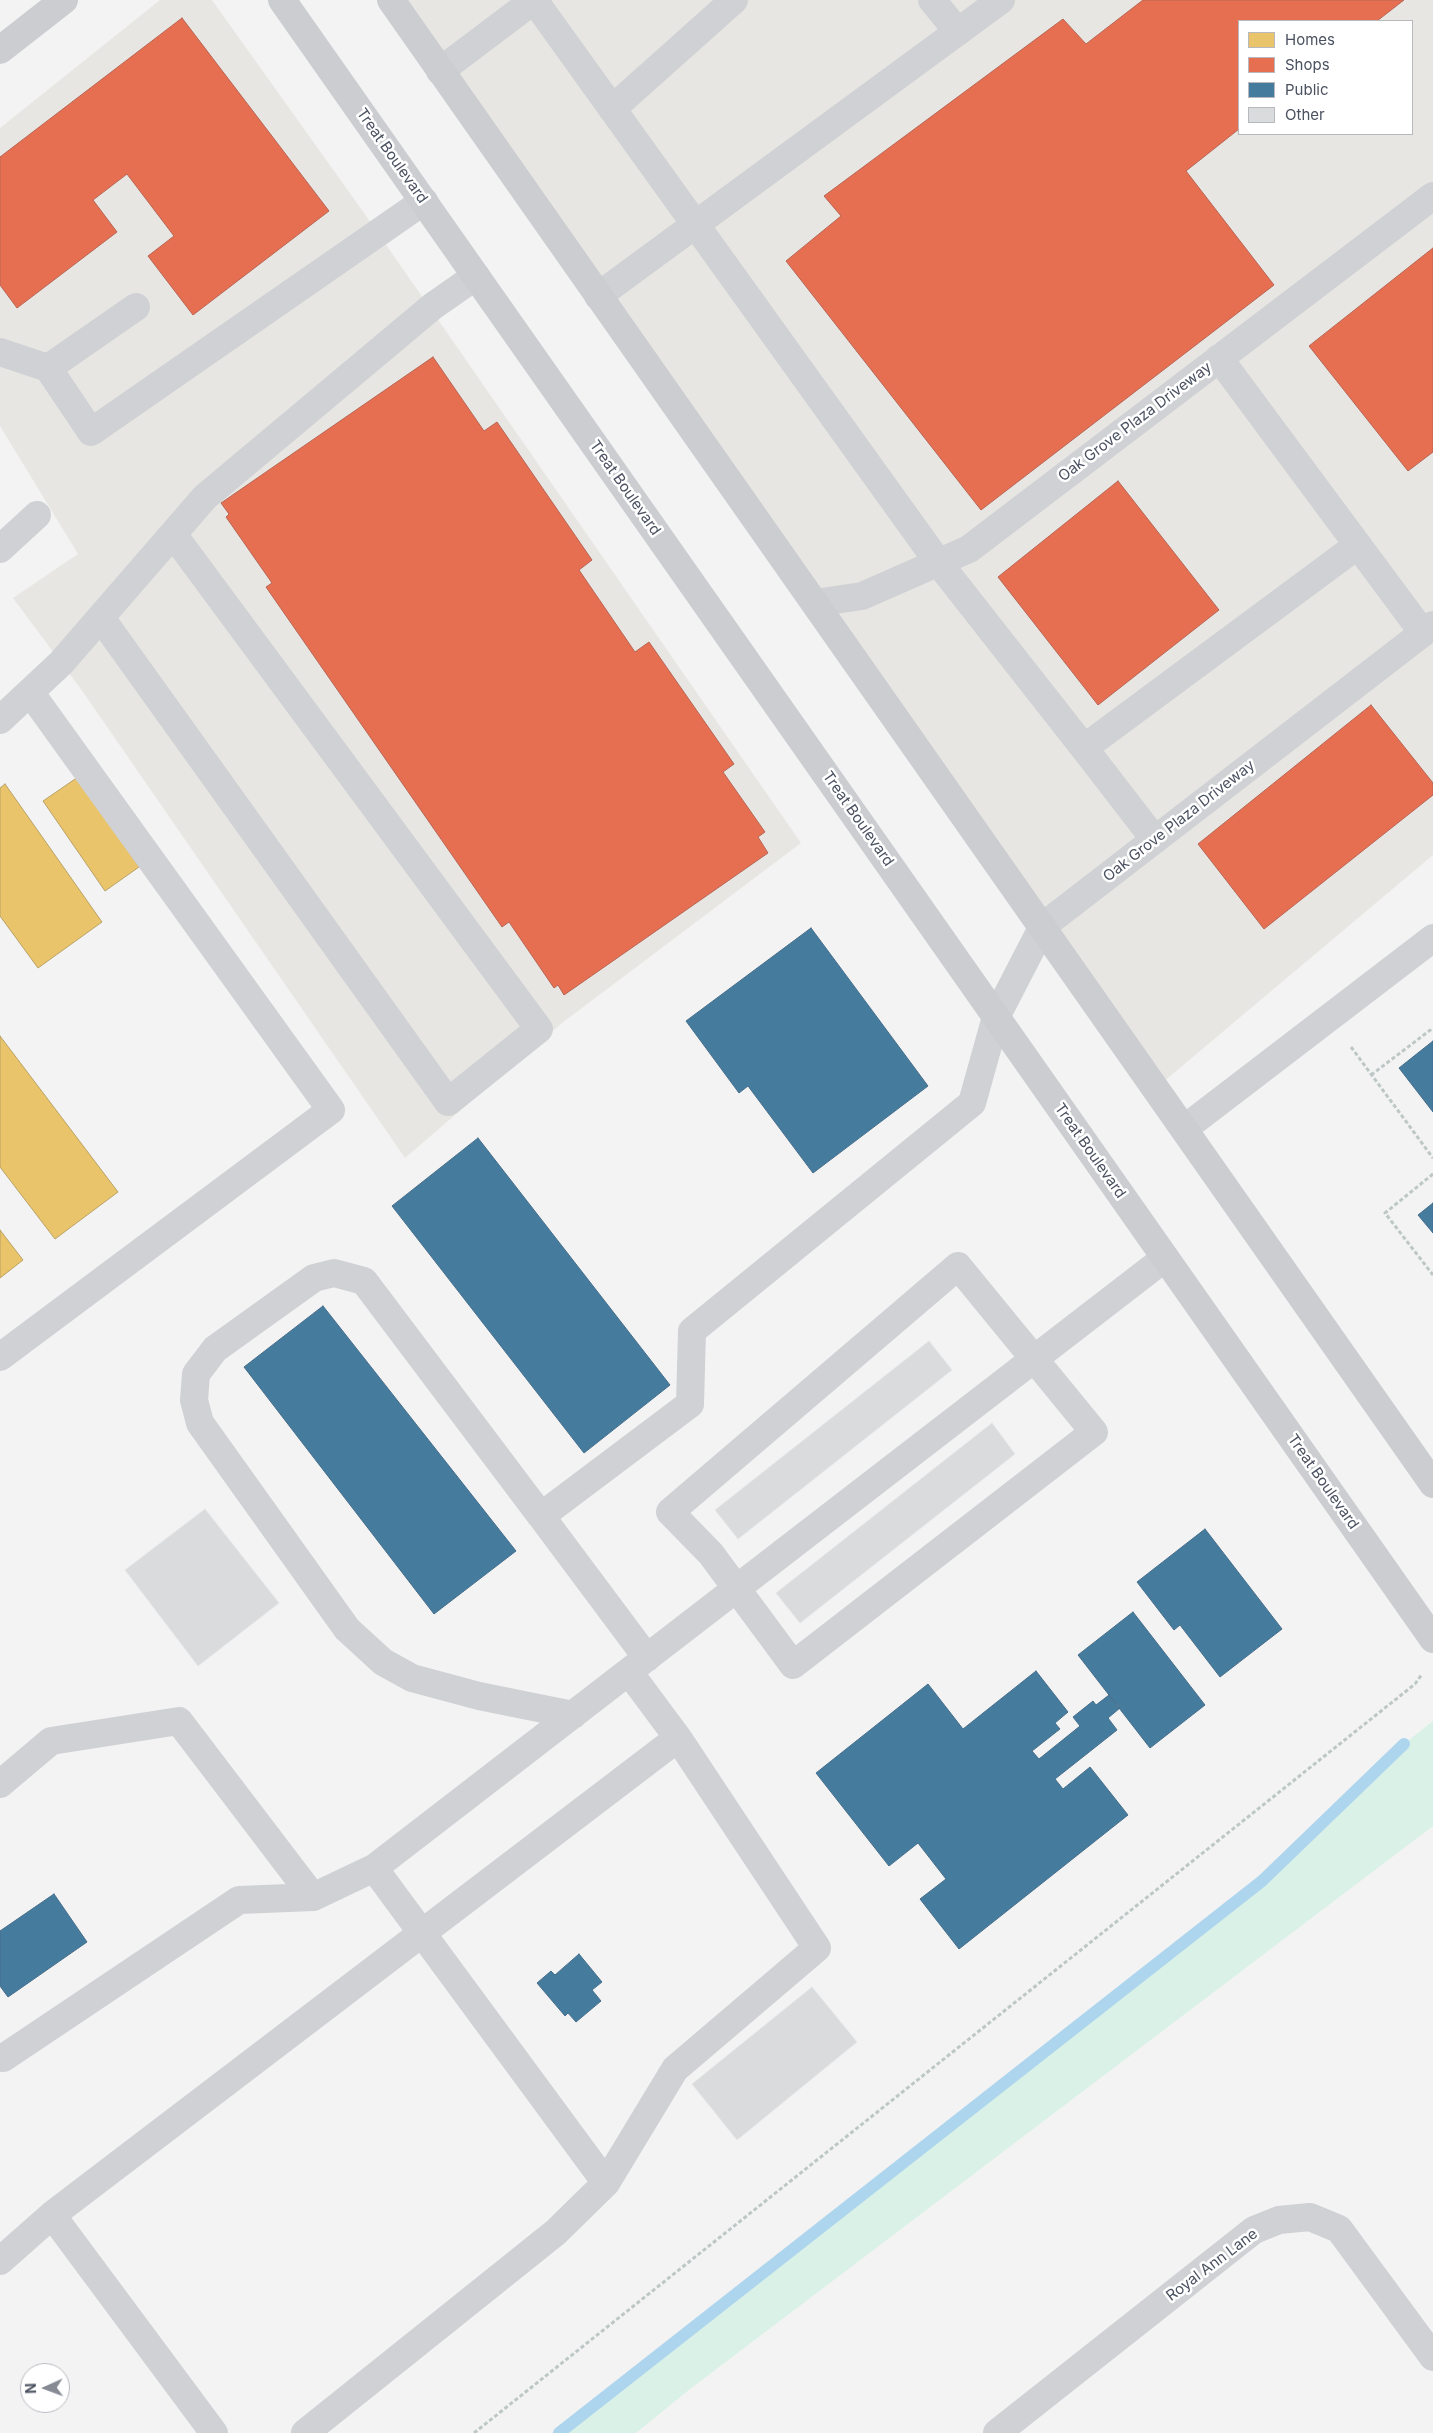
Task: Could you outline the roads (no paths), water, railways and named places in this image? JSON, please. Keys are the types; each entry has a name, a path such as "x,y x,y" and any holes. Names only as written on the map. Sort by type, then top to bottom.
{"main road":[{"path":"0,50 64,0"},
{"name":"Treat Boulevard","path":"282,0 1433,1639"},
{"path":"391,0 1185,1128 1433,1484"}],"street":[{"path":"440,71 534,0 938,562 1155,840"},
{"path":"612,109 734,0"},
{"path":"932,0 958,32"},
{"path":"598,296 1001,0"},
{"name":"Oak Grove Plaza Driveway","path":"815,603 862,596 969,549 1433,196"},
{"path":"0,352 48,368 91,432 424,201"},
{"path":"0,720 61,663 206,497 432,306 476,276"},
{"path":"48,368 136,307"},
{"path":"1219,358 1358,545 1428,629"},
{"path":"0,548 37,515"},
{"path":"101,618 448,1102 539,1029 173,534"},
{"path":"1084,748 1358,545"},
{"name":"Oak Grove Plaza Driveway","path":"1043,926 1428,629"},
{"path":"0,1357 331,1110 30,692"},
{"path":"541,1516 690,1404 692,1331 972,1103 996,1017 1043,926"},
{"path":"1185,1128 1330,1019 1433,938"},
{"path":"0,2057 3,2058 239,1900 313,1897 374,1868 1166,1258"},
{"path":"958,1266 1094,1432 792,1665 735,1590 710,1554 670,1512 958,1266"},
{"path":"305,2433 556,2232 606,2183 676,2069 818,1948 678,1738 638,1665 541,1516 364,1281 334,1273 314,1278 215,1349 196,1374 194,1400 200,1423 348,1629 383,1662 412,1678 479,1696 574,1715"},
{"path":"0,1784 51,1741 179,1721 313,1897"},
{"path":"0,2261 52,2215 678,1738"},
{"path":"374,1868 606,2183"},
{"path":"52,2215 214,2433"},
{"name":"Royal Ann Lane","path":"997,2433 1254,2230 1279,2220 1310,2217 1339,2229 1433,2357"}],"waterway":[{"path":"559,2433 1262,1881 1404,1744"}]}
